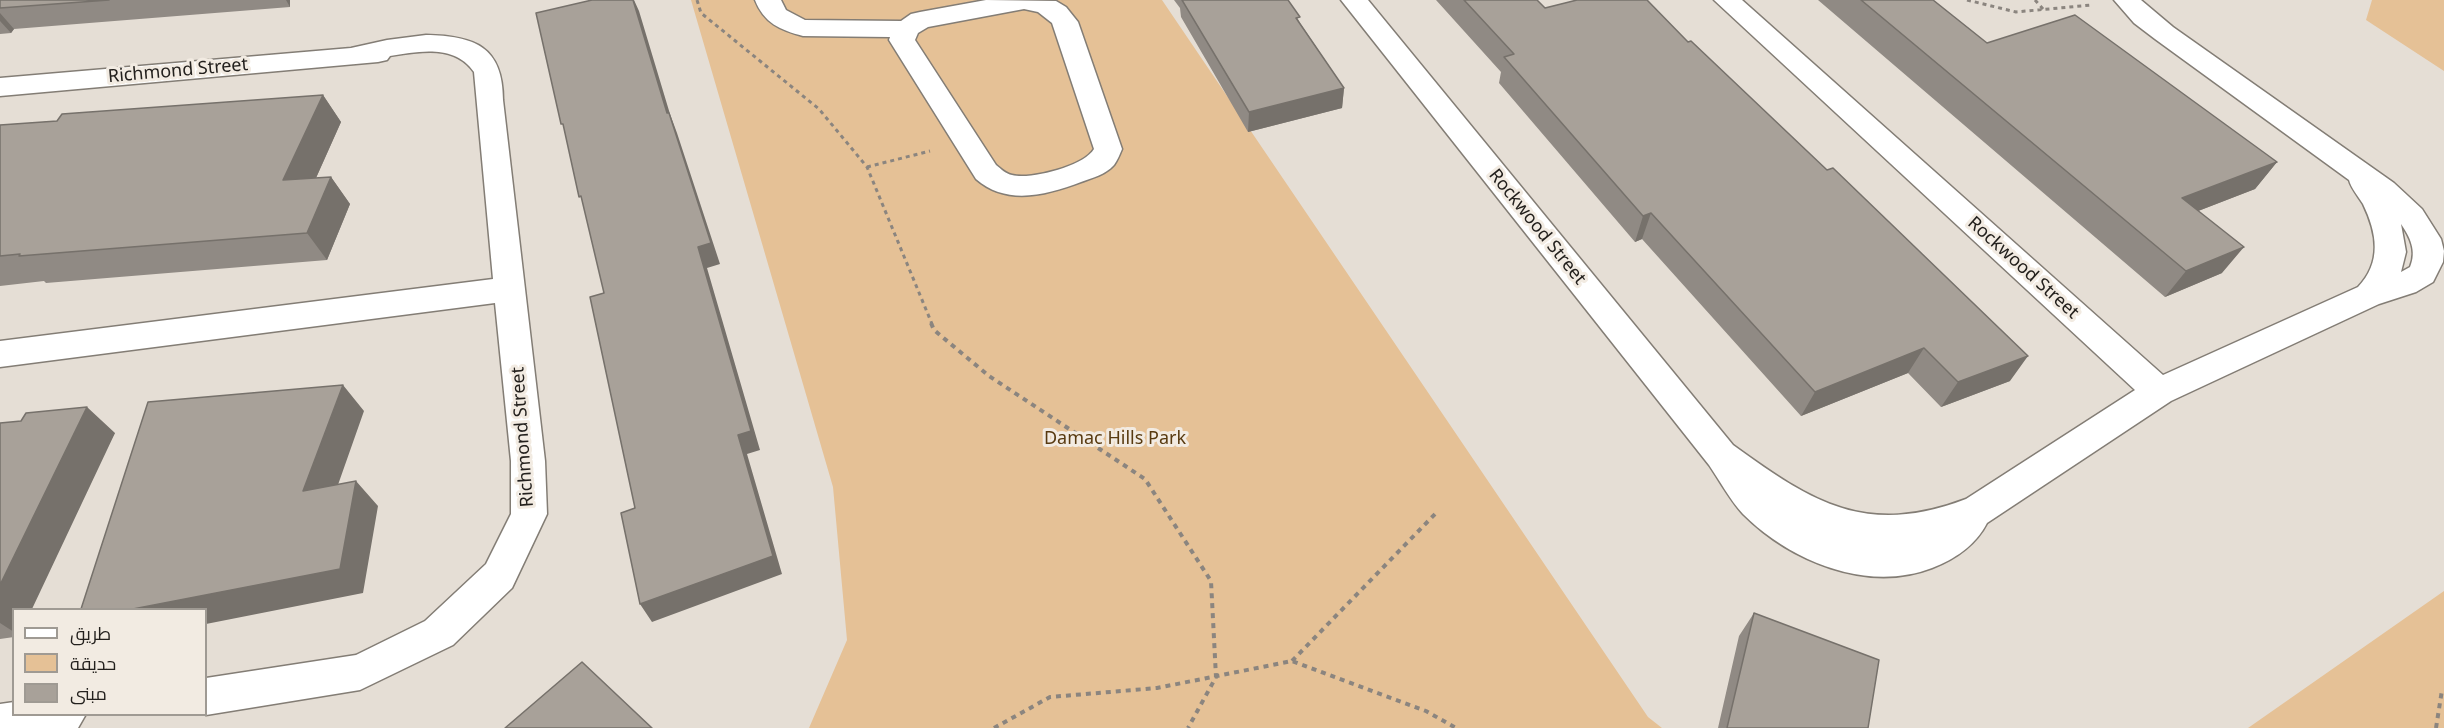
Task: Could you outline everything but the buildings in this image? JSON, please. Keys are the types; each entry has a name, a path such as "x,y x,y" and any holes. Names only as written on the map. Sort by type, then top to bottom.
{"street":[{"path":"768,0 778,18 789,24 803,27 907,29"},
{"name":"Rockwood Street","path":"1354,0 1721,455 1755,502 1781,526 1814,546 1850,558 1887,563 1920,557 1946,544 1979,510 2159,392 2369,295 2399,286 2422,274 2431,257 2427,235 2411,212 2143,18 2127,1"},
{"name":"Rockwood Street","path":"1727,0 2159,392"},
{"path":"1024,1 1045,2 1058,11 1065,22 1108,149 1103,159 1093,167 1079,172 1018,187 1004,185 993,180 907,51 902,40 907,29 920,20 1024,1"},
{"name":"Richmond Street","path":"0,87 356,55 394,54 436,61 468,76 489,100 528,461 529,514 499,576 439,633 360,672 207,696"},
{"name":"Rockwood Street","path":"2350,166 2381,209 2389,233 2391,257 2384,278 2369,295"},
{"path":"0,354 510,289"},
{"path":"0,723 51,716"}],"path":[{"path":"697,0 701,13 819,109 867,167 934,330 989,376 1145,479 1211,581 1216,677 1188,728"},
{"path":"1967,0 2016,12 2127,1"},
{"path":"2034,0 2044,10"},
{"path":"867,167 966,141"},
{"path":"1292,661 1438,512"},
{"path":"994,728 1050,697 1157,688 1292,661 1426,711 1456,728"},
{"path":"2436,728 2442,690"}],"green space":[{"name":"Damac Hills Park","path":"691,0 1162,0 1648,717 1662,728 809,728 847,640 833,487"},
{"path":"2372,0 2444,0 2444,71 2366,20"},
{"path":"2444,591 2444,728 2248,728"}]}
